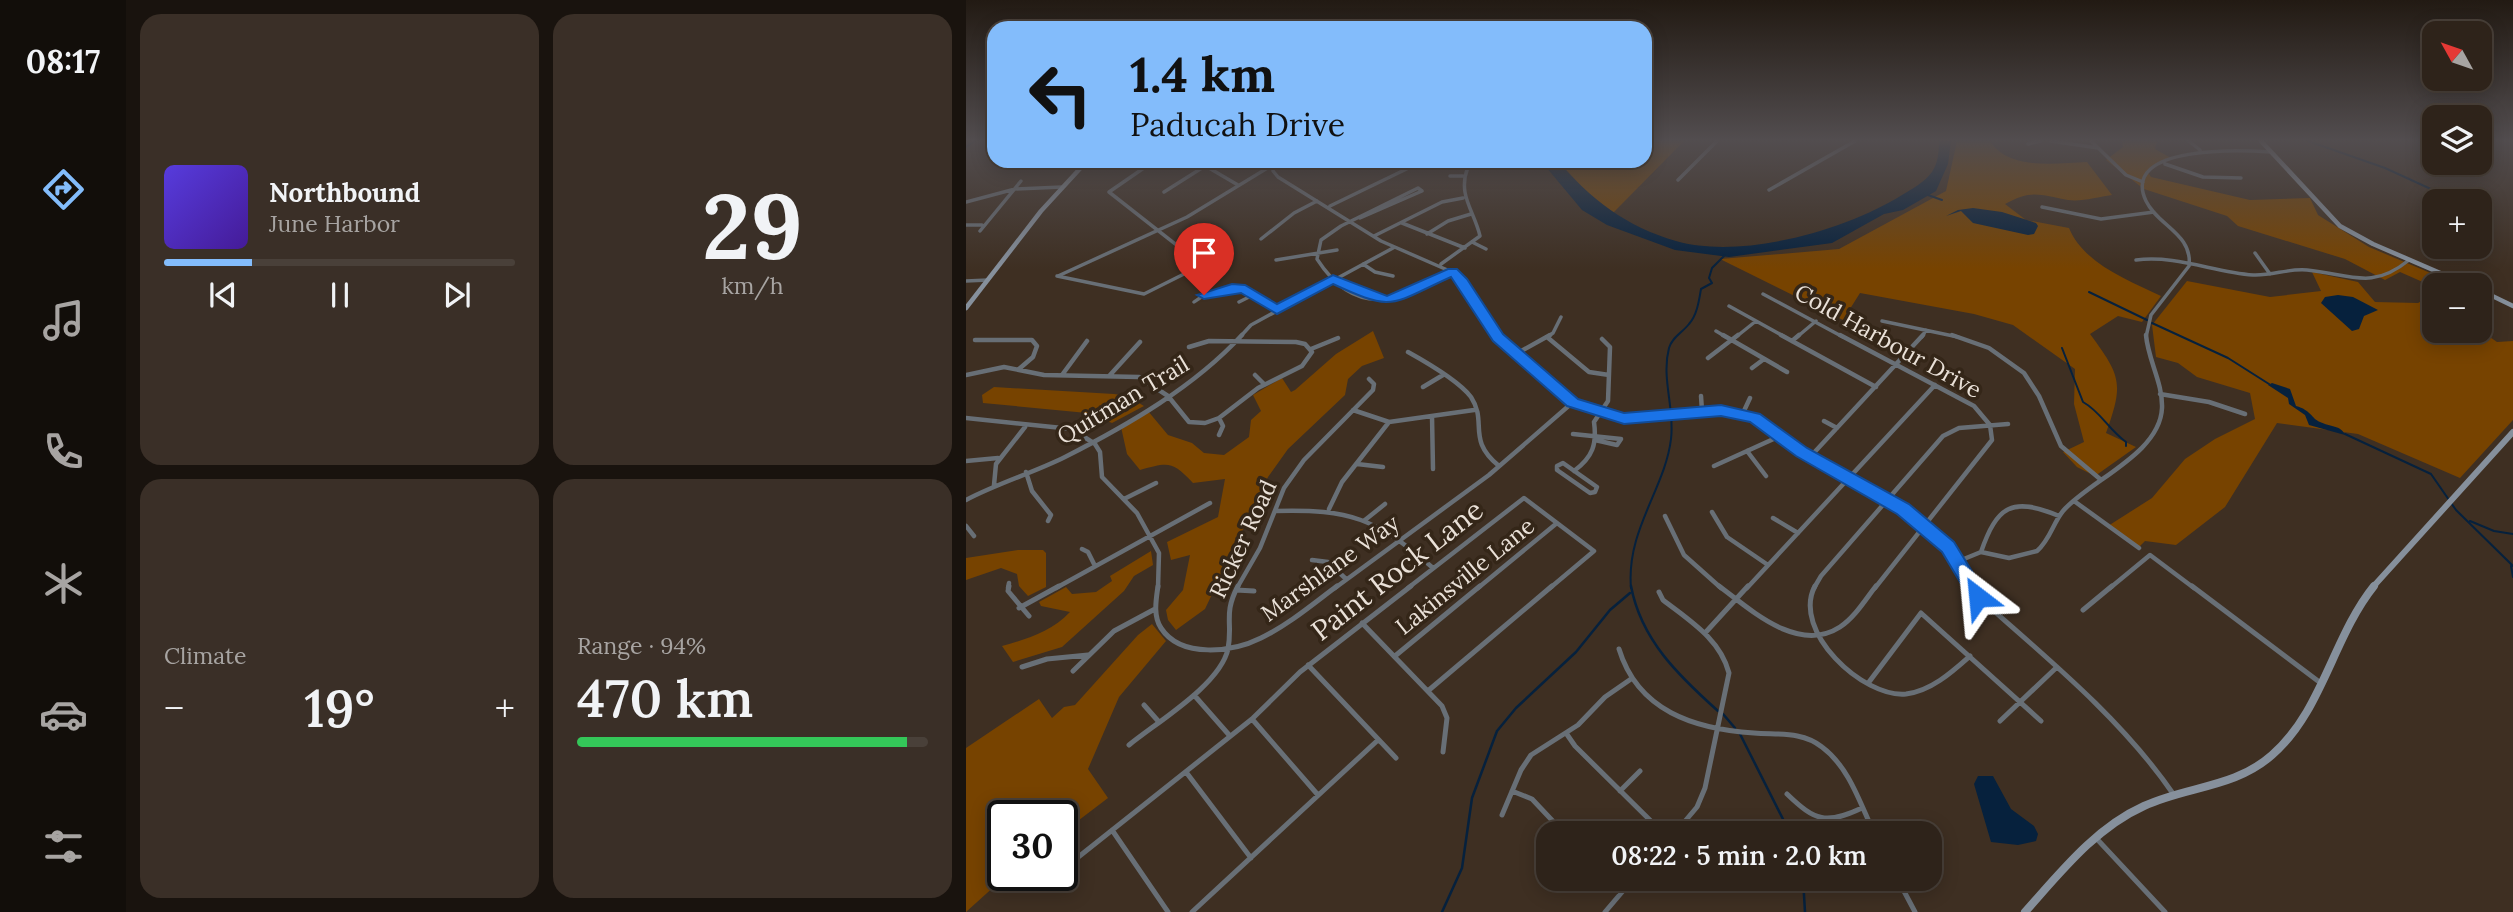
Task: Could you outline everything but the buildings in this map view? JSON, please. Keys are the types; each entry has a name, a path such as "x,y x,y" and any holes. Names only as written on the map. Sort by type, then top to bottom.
{"street":[{"path":"980,231 1019,184"},
{"path":"966,308 1065,184"},
{"path":"1119,184 1109,190 1159,230 1202,265 1144,293 1057,276 1159,230 1194,213 1238,185"},
{"path":"1164,192 1177,184"},
{"path":"1289,184 1394,248 1441,264 1452,272 1462,282 1494,334 1572,403 1600,413 1631,419 1702,411 1743,413 1760,420 1810,457 1889,499 1925,527 1959,561 1978,597 2057,667 2117,727 2175,795"},
{"path":"1329,207 1377,184"},
{"path":"1441,264 1474,243 1480,234 1463,198 1463,184"},
{"path":"1769,190 1780,184"},
{"path":"2143,184 2144,198 2185,244 2191,262"},
{"path":"2300,184 2334,221 2357,237 2440,273"},
{"path":"966,202 1015,189 1062,187"},
{"path":"1360,218 1371,216 1422,191 1418,188 1325,236 1316,253 1320,266 1333,279 1356,292 1389,300 1452,272"},
{"path":"1374,236 1445,201 1463,198"},
{"path":"1261,239 1268,241 1271,238 1268,236 1294,213 1318,201"},
{"path":"2042,207 2101,219 2154,212"},
{"path":"1426,235 1448,221 1471,214"},
{"path":"1402,222 1426,235 1466,248"},
{"path":"966,225 983,225"},
{"path":"1474,243 1486,249"},
{"name":"Quitman Trail","path":"966,500 1091,441 1168,397 1207,371 1251,325 1394,248"},
{"path":"1276,260 1337,250"},
{"path":"2255,253 2270,275"},
{"path":"2136,260 2166,257 2246,275 2303,270 2374,280 2399,268 2407,259"},
{"path":"1959,561 1981,552 2015,558 2036,552 2048,540 2059,516 2154,433 2161,417 2160,394 2147,341 2146,325 2191,262"},
{"path":"1363,264 1375,272 1393,276"},
{"path":"966,281 988,280"},
{"path":"1232,288 1236,280"},
{"path":"1194,302 1204,295 1232,288 1256,294 1277,310"},
{"name":"Cold Harbour Drive","path":"1763,293 1980,410 1990,425 1992,440 1987,450 1846,625 1824,635 1816,635"},
{"path":"1239,302 1256,294"},
{"path":"2492,296 2513,306"},
{"path":"1729,306 1876,387"},
{"path":"1516,354 1558,328 1561,317"},
{"path":"1708,358 1756,321"},
{"path":"1792,341 1816,321"},
{"path":"1882,321 1973,341 2014,363 2036,389 2060,444 2076,461 2100,479"},
{"path":"1810,457 1921,340 1926,330"},
{"path":"1716,331 1787,372"},
{"path":"1547,337 1590,372 1609,375"},
{"path":"1189,347 1203,342 1235,341 1296,342 1311,349 1338,338"},
{"path":"1574,471 1585,463 1597,443 1594,438 1594,422 1608,401 1610,347 1602,338"},
{"path":"975,340 1031,340 1037,346 1036,352 1019,369"},
{"path":"1061,375 1087,341"},
{"path":"1110,376 1140,342"},
{"path":"966,375 985,369 1019,369 1038,374 1144,379 1168,397 1189,422 1205,423 1219,418 1264,384 1302,366 1309,359 1311,349"},
{"path":"1408,352 1443,374 1470,396 1478,445 1486,456 1500,466"},
{"path":"1752,368 1764,359"},
{"path":"983,376 985,369"},
{"path":"1423,387 1443,374"},
{"path":"1255,375 1264,384"},
{"name":"Ricker Road","path":"1129,745 1211,680 1228,649 1227,618 1236,590 1251,567 1292,476 1373,390 1374,384 1369,379"},
{"path":"1705,633 1935,385"},
{"path":"2160,394 2216,404 2245,414"},
{"path":"1701,396 1702,411"},
{"path":"1743,413 1750,398"},
{"name":"Marshlane Way","path":"1156,609 1161,628 1176,642 1201,650 1228,649 1273,632 1500,466 1572,403"},
{"path":"1353,410 1389,422 1474,410"},
{"path":"1432,416 1433,469"},
{"path":"966,418 1072,429 1091,441 1100,452 1102,477 1124,499 1150,534 1161,565 1156,609 1114,631 1073,671"},
{"path":"1219,418 1223,426 1219,435"},
{"path":"1824,421 1837,428"},
{"path":"1329,509 1342,482 1389,422"},
{"path":"1970,656 1948,675 1911,693 1887,692 1829,654 1816,635 1810,601 1815,585 1951,431 2008,424"},
{"path":"994,485 993,470 999,458 1026,426"},
{"path":"2025,912 2096,838 2140,807 2175,795 2224,784 2267,761 2291,734 2348,622 2375,582 2513,432"},
{"path":"1573,434 1586,438 1594,438 1621,439 1617,445 1594,438"},
{"path":"1714,466 1780,436"},
{"path":"1747,451 1766,476"},
{"path":"966,461 999,458"},
{"path":"1563,463 1574,471 1597,487 1595,492 1590,493 1556,468 1563,463"},
{"path":"1357,464 1383,467"},
{"path":"1026,472 1032,491 1051,515 1048,521"},
{"path":"1124,499 1151,483 1156,484"},
{"name":"Paint Rock Lane","path":"1078,858 1252,719 1308,665 1524,498 1594,551 1429,690"},
{"path":"1981,552 1993,522 2020,501 2059,516"},
{"path":"2074,501 2139,548"},
{"path":"1019,608 1210,503"},
{"path":"1365,520 1385,504"},
{"path":"1275,511 1329,509 1346,512 1400,540 1433,568"},
{"path":"1712,512 1715,523 1726,536 1768,565"},
{"path":"1665,516 1670,537 1683,557 1783,631 1801,636 1816,635"},
{"path":"1773,518 1798,533"},
{"name":"Lakinsville Lane","path":"1395,656 1557,523"},
{"path":"966,526 974,537"},
{"path":"1082,549 1088,552 1096,566"},
{"path":"2083,610 2150,555 2318,681"},
{"path":"1312,560 1328,562 1347,579"},
{"path":"1009,583 1008,591 1019,608 1029,616"},
{"path":"1236,590 1254,591"},
{"path":"1659,592 1667,603 1705,633 1722,652 1729,673 1705,788 1697,807 1685,821"},
{"path":"1869,682 1921,613 2041,721"},
{"path":"1362,623 1429,690 1447,718 1443,752"},
{"path":"1619,649 1631,678 1662,711 1750,733 1788,732 1816,743 1841,767 1868,821"},
{"path":"1022,667 1046,659 1088,654"},
{"path":"1308,665 1396,758"},
{"path":"2000,721 2057,667"},
{"path":"1502,815 1511,791 1531,755 1566,733 1631,678"},
{"path":"1194,695 1230,736"},
{"path":"1144,705 1159,722"},
{"path":"1252,719 1318,796"},
{"path":"1566,733 1651,821"},
{"path":"1192,912 1378,740"},
{"path":"1620,791 1640,771"},
{"path":"1186,772 1251,858"},
{"path":"1511,791 1532,799 1553,821"},
{"path":"1787,794 1807,814 1822,820 1837,820 1862,808"},
{"path":"1112,831 1168,912"},
{"path":"2096,838 2165,912"},
{"path":"1605,912 1623,891"},
{"path":"1904,891 1914,912"}],"shaded area":[{"path":"1579,184 1642,184 1613,213 1595,201"},
{"path":"1948,184 2103,184 2112,195 2073,200 2029,195 2005,204 2026,220 2069,228 2085,252 2108,270 2161,296 2142,322 2118,316 2090,334 2108,360 2116,380 2115,402 2106,433 2136,447 2095,476 2077,467 2063,452 2084,442 2074,404 2075,369 2013,325 1974,314 1860,293 1843,320 1720,259 1839,249 1946,191"},
{"path":"2137,184 2179,184 2250,200 2310,198 2318,215 2369,247 2431,273 2422,273 2422,282 2400,272 2385,280 2345,259 2238,226 2227,216 2144,189"},
{"path":"2312,272 2358,282 2375,302 2418,303 2422,301 2422,343 2492,343 2492,338 2497,342 2513,341 2513,420 2460,478 2358,434 2277,423 2225,507 2176,545 2145,541 2139,547 2108,526 2152,498 2185,459 2215,439 2255,419 2250,393 2197,377 2178,363 2156,357 2152,325 2187,281 2270,297 2321,291"},
{"path":"1373,331 1384,358 1362,366 1348,379 1345,395 1288,449 1268,477 1205,609 1176,630 1168,620 1166,610 1183,590 1190,555 1171,560 1167,542 1218,517 1225,479 1193,483 1170,465 1140,470 1127,454 1121,427 1148,411 1168,435 1192,443 1204,453 1224,455 1249,437 1251,420 1261,411 1253,395 1282,378 1291,392 1295,390 1336,354"},
{"path":"994,387 1114,394 1127,396 1144,406 1112,423 1087,413 983,403 982,395"},
{"path":"1018,550 1043,550 1046,553 1046,587 1028,596 1019,586 1017,574 1001,568 966,580 966,558"},
{"path":"1151,551 1153,565 1134,576 1124,591 1062,647 1013,662 1002,646 1047,630 1070,612 1041,606 1039,602 1066,587 1072,594 1096,592 1112,581 1110,576"},
{"path":"1152,624 1166,641 1119,697 1088,769 1108,798 1078,821 1078,800 987,800 987,891 989,891 966,912 966,748 1039,699 1052,718 1064,707 1075,705 1138,635"}],"water":[{"path":"1560,184 1579,184 1626,220 1658,235 1702,246 1731,247 1762,244 1823,230 1879,208 1920,184 1939,184 1936,191 1903,210 1884,214 1832,243 1729,257 1675,250 1607,225 1582,210"},
{"path":"1973,208 2002,212 2038,226 2034,234 2028,235 1973,223 1961,211 1946,216 1958,210"},
{"path":"2325,297 2353,297 2378,310 2364,316 2359,329 2352,331 2321,303"},
{"path":"2272,383 2290,389 2296,406 2320,422 2341,429 2345,435 2309,425 2305,415 2289,404 2288,398 2268,385"},
{"path":"1978,776 1993,776 2011,809 2034,826 2038,834 2036,841 2018,845 1991,842 1974,784"}],"waterway":[{"path":"2419,184 2431,189"},
{"path":"1928,195 1942,200"},
{"path":"1631,586 1634,547 1662,475 1671,439 1666,371 1670,344 1692,320 1701,289 1712,283 1709,278 1712,268 1725,255"},
{"path":"2089,292 2147,320"},
{"path":"2152,323 2228,358 2269,384"},
{"path":"2062,348 2083,402 2126,442 2126,446"},
{"path":"2345,434 2431,474 2456,510 2513,566"},
{"path":"2470,521 2494,531 2513,534"},
{"path":"2511,566 2513,577"},
{"path":"1631,586 1643,623 1664,656 1718,711"},
{"path":"1442,912 1462,868 1472,798 1497,731 1516,708 1576,652 1610,610 1630,593"},
{"path":"1723,714 1735,728"},
{"path":"1739,732 1784,821"},
{"path":"1804,891 1805,912"}],"route":[{"path":"1204,295 1217,290 1245,289 1277,310 1333,279 1346,288 1376,299 1389,300 1452,272 1462,282 1494,334 1572,403 1613,417 1631,419 1721,410 1743,413 1755,418 1802,452 1903,509 1948,547 1959,561 1970,587 1978,597"}]}
